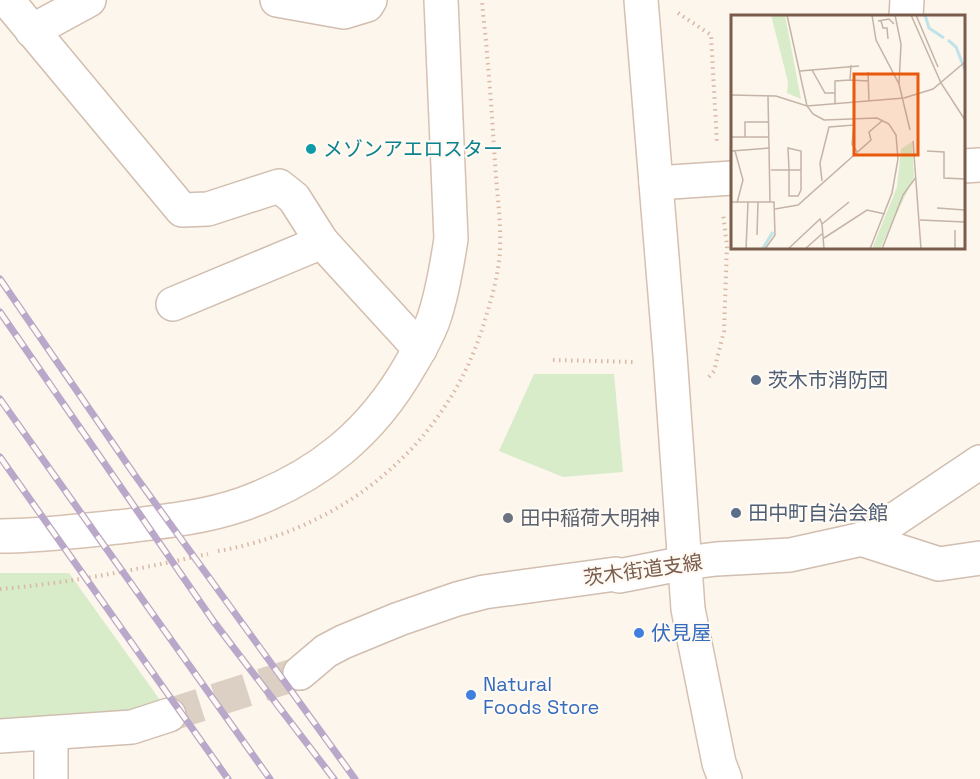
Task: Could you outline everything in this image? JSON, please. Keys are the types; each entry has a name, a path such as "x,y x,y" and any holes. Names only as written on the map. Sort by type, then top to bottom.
{"street":[{"path":"7,0 182,210 208,209 279,186 294,198 322,242 420,349"},
{"path":"32,30 89,0"},
{"path":"278,0 344,12 367,5 370,0"},
{"path":"0,536 42,535 178,520 242,504 279,490 313,471 345,447 374,419 398,388 420,349 435,317 445,279 451,239 441,0"},
{"path":"641,0 688,609 724,779"},
{"path":"906,15 907,0"},
{"path":"965,166 980,165"},
{"path":"656,183 731,178"},
{"path":"172,304 322,242"},
{"name":"茨木街道支線","path":"300,673 326,651 343,642 457,598 484,592 616,574 619,576 685,563 790,555 867,538 980,462"},
{"path":"861,539 939,564 980,558"},
{"path":"0,736 132,727 169,715"},
{"path":"51,733 51,779"}],"path":[{"path":"553,360 640,362"}],"green space":[{"path":"534,374 614,374 623,472 563,477 499,451"},
{"path":"0,573 69,573 165,707 123,718 0,724"}],"tunnel":[{"path":"169,715 300,673"}],"railway":[{"path":"0,279 134,474 355,779"},
{"path":"0,312 214,622 334,779"},
{"path":"0,399 270,779"},
{"path":"0,457 228,779"}],"place":[{"name":"メゾンアエロスター","path":"311,149"},
{"name":"茨木市消防団","path":"756,380"},
{"name":"田中町自治会館","path":"736,513"},
{"name":"田中稲荷大明神","path":"508,518"},
{"name":"伏見屋","path":"639,633"},
{"name":"Natural Foods Store","path":"471,695"}]}
